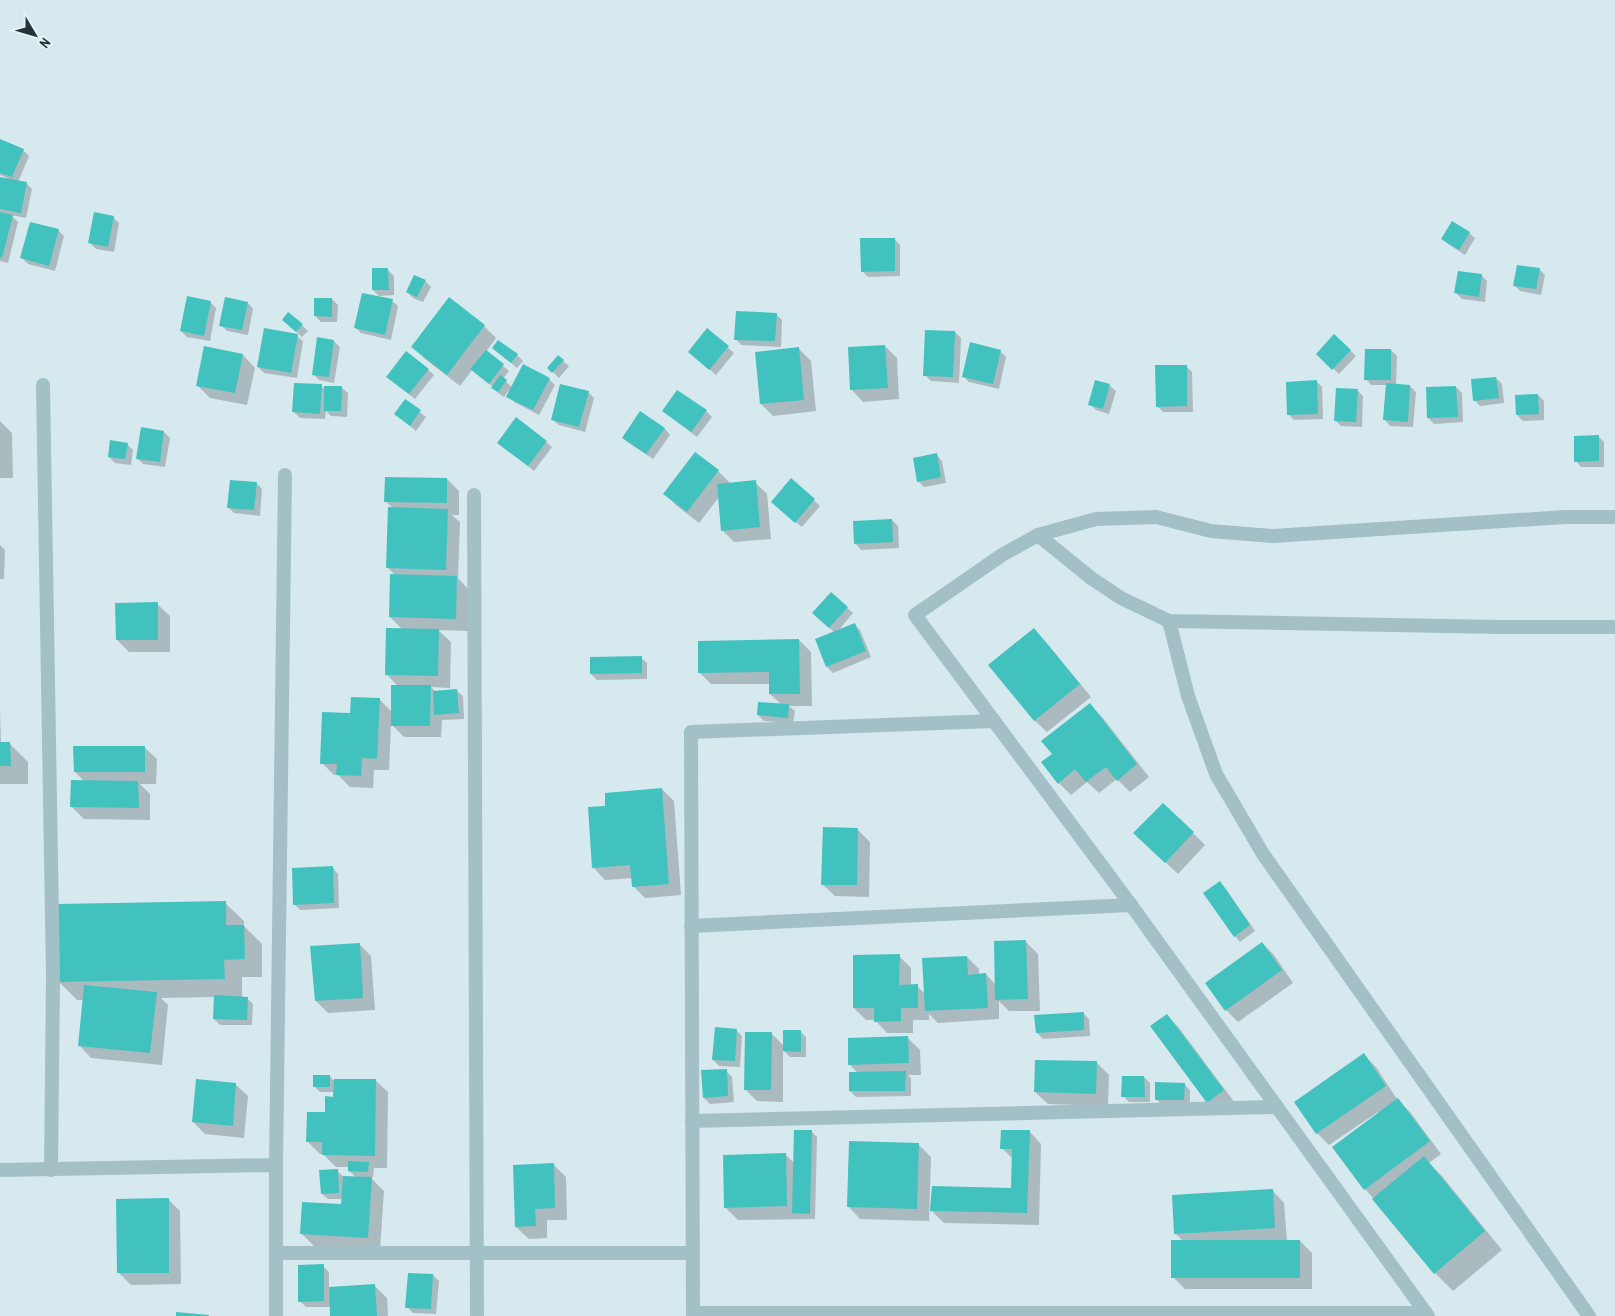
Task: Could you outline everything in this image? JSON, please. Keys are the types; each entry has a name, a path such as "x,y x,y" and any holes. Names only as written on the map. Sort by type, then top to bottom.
{"street":[{"path":"43,385 53,977 51,1170"},
{"path":"276,1316 276,1165 285,475"},
{"path":"474,495 476,1316"},
{"path":"1427,1314 1131,905 915,615 1002,555 1038,535 1096,519 1156,518 1211,531 1273,536 1565,517 1615,517"},
{"path":"1038,535 1091,578 1120,598 1169,621 1500,627 1615,627"},
{"path":"1169,621 1188,696 1216,774 1264,854 1589,1316"},
{"path":"994,721 690,732 693,1315 1427,1314"},
{"path":"691,926 1131,905"},
{"path":"692,1122 1277,1107"},
{"path":"0,1170 276,1165"},
{"path":"276,1253 693,1253"}],"building":[{"path":"0,139 24,149 12,177 0,173"},
{"path":"0,177 27,182 21,213 0,209"},
{"path":"0,212 13,215 2,258 0,257"},
{"path":"94,212 114,216 108,247 88,243"},
{"path":"1452,221 1470,232 1459,250 1441,239"},
{"path":"30,222 59,229 49,266 20,258"},
{"path":"860,238 895,238 895,271 861,272"},
{"path":"1517,265 1540,268 1536,289 1513,286"},
{"path":"372,268 388,268 389,290 372,290"},
{"path":"1458,271 1482,274 1479,297 1454,293"},
{"path":"414,275 426,280 417,297 406,292"},
{"path":"362,293 393,299 385,335 354,328"},
{"path":"187,296 211,301 204,336 180,331"},
{"path":"225,297 248,302 242,330 219,326"},
{"path":"449,297 485,325 447,375 411,347"},
{"path":"314,298 332,298 332,317 314,316"},
{"path":"736,311 777,313 775,341 734,340"},
{"path":"288,312 303,324 296,332 282,320"},
{"path":"264,328 298,334 291,373 257,367"},
{"path":"707,328 729,346 709,370 688,352"},
{"path":"925,330 955,331 953,377 923,376"},
{"path":"1334,334 1351,350 1332,370 1316,354"},
{"path":"317,337 334,340 329,377 312,375"},
{"path":"498,340 518,354 511,363 492,348"},
{"path":"970,342 1001,350 993,384 962,377"},
{"path":"885,345 888,388 850,390 848,347"},
{"path":"204,346 243,354 235,393 196,386"},
{"path":"799,347 804,400 760,404 755,352"},
{"path":"1365,349 1391,349 1391,380 1364,380"},
{"path":"486,350 504,364 489,384 470,369"},
{"path":"406,351 429,369 409,394 386,377"},
{"path":"558,355 564,360 552,373 547,368"},
{"path":"523,364 550,378 533,410 506,397"},
{"path":"1155,365 1187,365 1187,406 1156,407"},
{"path":"500,375 507,380 498,392 491,388"},
{"path":"1496,377 1499,398 1473,401 1471,379"},
{"path":"1095,380 1110,384 1103,409 1088,405"},
{"path":"1317,380 1318,414 1287,415 1286,382"},
{"path":"294,383 322,384 320,414 292,412"},
{"path":"1386,383 1410,385 1408,422 1383,420"},
{"path":"560,384 589,391 579,427 551,420"},
{"path":"324,386 342,386 341,411 324,411"},
{"path":"1456,386 1458,417 1427,418 1426,387"},
{"path":"1336,388 1358,389 1356,422 1334,421"},
{"path":"677,390 707,410 691,432 662,411"},
{"path":"1538,394 1539,414 1516,415 1515,395"},
{"path":"405,399 421,410 410,426 394,414"},
{"path":"640,411 665,428 646,454 622,438"},
{"path":"516,417 547,441 528,466 497,443"},
{"path":"141,427 164,431 160,462 136,459"},
{"path":"1599,435 1599,461 1574,462 1574,436"},
{"path":"110,440 128,443 125,459 108,457"},
{"path":"695,452 719,470 687,512 663,494"},
{"path":"937,453 941,477 917,482 913,458"},
{"path":"385,477 447,478 447,503 384,502"},
{"path":"791,478 815,499 795,523 771,502"},
{"path":"230,480 257,482 254,510 227,508"},
{"path":"756,480 760,527 721,531 717,484"},
{"path":"388,507 448,509 446,570 386,568"},
{"path":"892,519 893,542 854,544 853,521"},
{"path":"390,574 457,576 456,619 389,617"},
{"path":"831,592 848,607 829,628 812,613"},
{"path":"158,602 158,640 116,640 115,603"},
{"path":"855,623 866,651 826,667 815,639"},
{"path":"386,628 439,629 438,676 385,675"},
{"path":"1034,628 1080,684 1034,721 988,665"},
{"path":"799,639 800,694 769,694 769,672 698,673 698,641"},
{"path":"642,656 642,673 590,674 590,657"},
{"path":"391,685 431,685 430,726 391,726"},
{"path":"457,689 459,713 434,715 433,691"},
{"path":"351,697 380,698 377,759 362,758 361,776 336,775 337,764 320,764 322,712 350,713"},
{"path":"758,702 789,704 788,718 757,715"},
{"path":"1090,703 1137,764 1117,781 1106,767 1086,782 1075,769 1058,784 1041,762 1052,754 1041,741"},
{"path":"0,742 10,742 11,766 0,766"},
{"path":"73,746 145,746 145,772 74,772"},
{"path":"71,780 138,781 139,808 70,807"},
{"path":"662,788 669,884 632,887 630,865 592,868 588,807 605,806 605,793"},
{"path":"1163,803 1194,832 1165,863 1133,833"},
{"path":"823,827 858,828 857,885 821,885"},
{"path":"333,866 334,903 293,905 292,868"},
{"path":"1220,881 1250,925 1234,937 1203,893"},
{"path":"226,901 226,925 244,925 245,959 224,960 225,979 57,982 57,904"},
{"path":"1026,940 1028,999 995,1000 994,941"},
{"path":"1262,942 1282,970 1225,1011 1205,983"},
{"path":"360,943 363,998 315,1001 310,946"},
{"path":"900,954 899,985 918,984 918,1008 901,1008 901,1021 874,1022 874,1008 853,1008 853,955"},
{"path":"967,956 968,975 986,973 988,1008 925,1011 922,958"},
{"path":"84,985 157,992 150,1053 78,1046"},
{"path":"214,995 248,997 247,1020 213,1019"},
{"path":"1084,1012 1084,1030 1036,1033 1034,1015"},
{"path":"1167,1014 1224,1090 1207,1103 1150,1026"},
{"path":"715,1027 737,1029 735,1061 712,1060"},
{"path":"783,1030 801,1030 801,1052 783,1051"},
{"path":"745,1032 772,1032 771,1090 744,1090"},
{"path":"908,1036 909,1063 848,1065 848,1038"},
{"path":"1364,1053 1386,1086 1316,1134 1294,1102"},
{"path":"1035,1060 1097,1061 1096,1094 1034,1092"},
{"path":"727,1069 728,1096 703,1098 701,1070"},
{"path":"906,1071 905,1091 849,1091 849,1072"},
{"path":"313,1075 330,1075 330,1087 313,1087"},
{"path":"1122,1076 1144,1076 1145,1097 1121,1097"},
{"path":"196,1079 236,1083 233,1126 192,1122"},
{"path":"334,1079 376,1079 375,1156 322,1155 322,1142 306,1142 307,1112 325,1112 325,1096 333,1097"},
{"path":"1155,1082 1185,1083 1184,1100 1155,1100"},
{"path":"1398,1098 1430,1141 1364,1190 1332,1147"},
{"path":"794,1130 812,1130 810,1214 792,1213"},
{"path":"1001,1130 1030,1130 1027,1213 930,1211 932,1186 1011,1188 1012,1149 1000,1149"},
{"path":"849,1141 919,1143 917,1209 847,1207"},
{"path":"786,1153 787,1206 724,1208 723,1155"},
{"path":"1424,1156 1485,1231 1434,1274 1372,1199"},
{"path":"348,1161 369,1162 368,1172 348,1171"},
{"path":"554,1163 555,1208 535,1209 536,1226 515,1227 513,1165"},
{"path":"338,1169 339,1193 321,1194 319,1170"},
{"path":"343,1176 372,1177 368,1238 300,1234 302,1202 341,1204"},
{"path":"1273,1189 1275,1228 1174,1234 1172,1195"},
{"path":"169,1198 169,1273 117,1273 116,1199"},
{"path":"1171,1240 1300,1240 1300,1278 1171,1278"},
{"path":"324,1264 324,1301 298,1302 298,1265"},
{"path":"408,1273 433,1274 431,1309 405,1308"},
{"path":"375,1284 377,1316 330,1316 329,1287"},
{"path":"176,1312 209,1315 209,1316 176,1316"}]}
